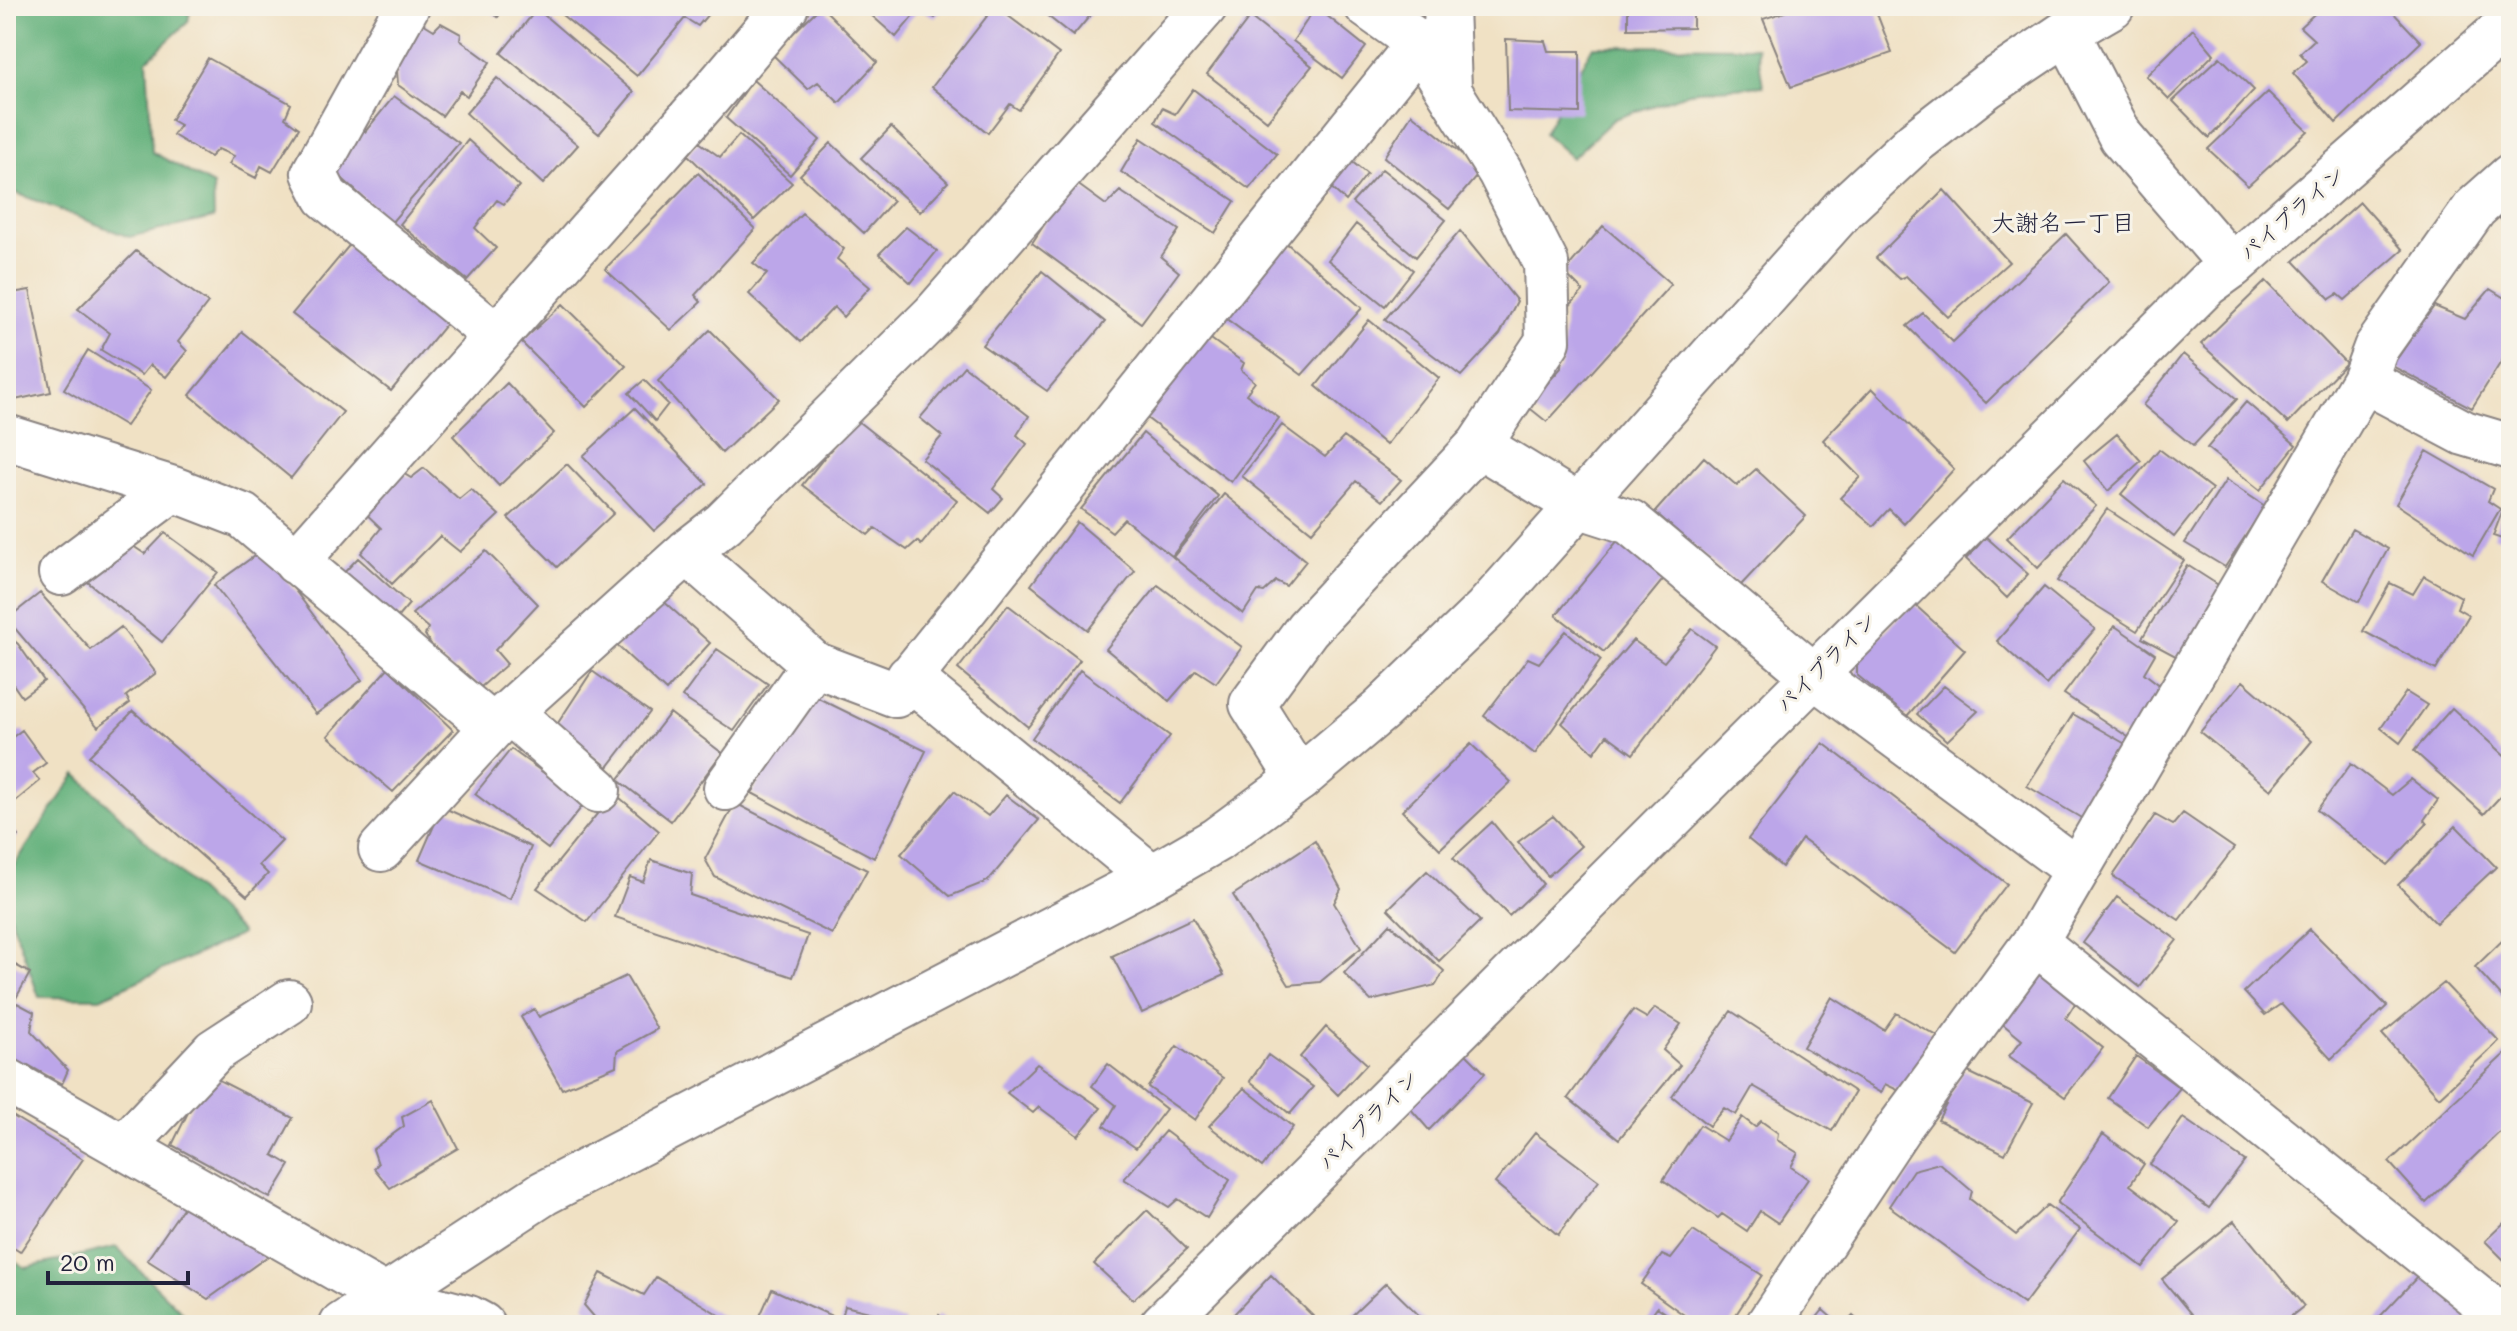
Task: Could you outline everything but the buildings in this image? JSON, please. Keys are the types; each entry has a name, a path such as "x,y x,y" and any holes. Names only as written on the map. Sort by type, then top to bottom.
{"street":[{"path":"407,6 314,173 326,197 495,335"},
{"path":"296,562 786,6"},
{"path":"381,849 502,720 687,552 724,523 934,315 1205,6"},
{"path":"1299,779 1252,704 1307,629 1479,445 1548,341 1546,263 1500,172 1419,43 1367,6"},
{"path":"1446,6 1449,91"},
{"path":"342,1325 544,1193 1152,877 1216,840 1299,779 1381,710 1486,609 1844,208 1915,142 1987,86 2112,6"},
{"name":"パイプライン","path":"1162,1325 2207,284 2232,266 2511,22"},
{"path":"2067,32 2121,137 2232,266"},
{"path":"687,552 814,664 896,695 1419,43"},
{"path":"1768,1325 1898,1129 2035,942 2364,380 2376,348 2475,208 2511,176"},
{"path":"2364,380 2464,433 2511,447"},
{"path":"6,437 173,489 243,516 296,562 598,790"},
{"path":"1479,445 1577,505 1630,522 1813,675 2077,870"},
{"path":"61,573 173,489"},
{"path":"726,788 814,664"},
{"path":"909,677 1152,877"},
{"path":"2035,942 2511,1324"},
{"path":"124,1147 214,1051 289,1002"},
{"path":"6,1080 385,1296 469,1318 482,1325"}],"green space":[{"path":"6,6 191,6 188,22 147,60 152,152 213,185 214,218 129,237 6,189"},
{"path":"1593,46 1757,47 1763,86 1698,90 1614,119 1572,158 1544,133"},
{"path":"76,774 242,934 100,998 39,997 6,904 6,877"},
{"path":"116,1247 190,1320 184,1325 6,1325 6,1256 26,1268"}],"district":[{"name":"大謝名一丁目","path":"2063,223"}]}
